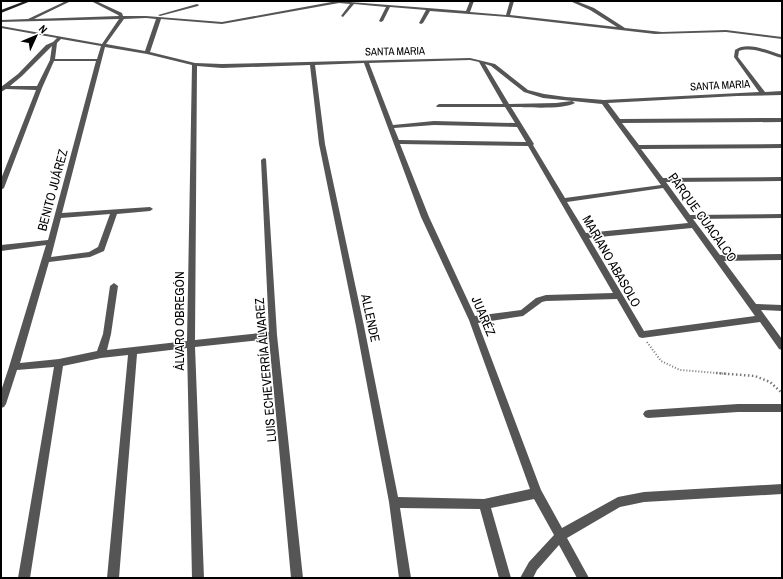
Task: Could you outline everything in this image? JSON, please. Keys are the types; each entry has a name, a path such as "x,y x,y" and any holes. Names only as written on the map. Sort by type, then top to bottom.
{"main road":[{"path":"3,11 28,1"}],"street":[{"path":"26,20 69,1"},
{"path":"93,1 120,14 122,18"},
{"path":"311,1 322,6"},
{"path":"1,22 26,20 156,18 222,23 322,6 342,1 428,10 468,12 677,34 707,31 728,31 782,38"},
{"path":"468,12 472,1"},
{"path":"508,16 512,1"},
{"path":"572,1 592,10 624,29"},
{"path":"343,16 353,3"},
{"path":"156,18 197,5"},
{"path":"381,21 389,6"},
{"path":"421,23 428,10"},
{"name":"BENITO JUÁREZ","path":"1,404 14,367 46,260 103,46 122,18"},
{"path":"147,53 156,18"},
{"name":"SANTA MARIA","path":"1,27 147,53 195,64 222,66 470,59 493,65 526,91 543,96 604,102 782,93"},
{"path":"2,88 20,75 48,46 55,43 60,38"},
{"path":"1,188 52,60 55,43"},
{"path":"763,93 736,57 737,50 741,48 754,49 782,57"},
{"path":"52,60 100,60"},
{"name":"JUARÉZ","path":"366,61 425,217 473,320 537,493 583,578"},
{"name":"MARIANO ABASOLO","path":"481,61 508,104 562,200 642,335"},
{"name":"ALLENDE","path":"312,63 322,144 360,326 394,502 406,578"},
{"name":"ÁLVARO OBREGÓN","path":"195,64 191,344 198,578"},
{"path":"2,88 40,88"},
{"path":"439,106 508,104 556,105 584,100"},
{"name":"PARQUE CUACALCO","path":"604,102 782,346"},
{"path":"618,121 782,120"},
{"path":"391,127 434,122 519,125"},
{"path":"396,142 531,144"},
{"path":"637,147 782,146"},
{"name":"LUIS ECHEVERRÍA ÁLVAREZ","path":"264,160 273,335 297,578"},
{"path":"562,200 662,183 782,179"},
{"path":"58,216 150,209"},
{"path":"46,260 90,254 101,250 114,212"},
{"path":"688,217 782,216"},
{"path":"584,236 693,225"},
{"path":"1,248 51,242"},
{"path":"718,258 782,257"},
{"path":"101,354 107,334 114,286"},
{"path":"473,320 523,313 539,300 546,298 618,296"},
{"path":"754,307 782,308"},
{"path":"642,335 762,318"},
{"path":"14,367 59,363 101,354 133,350 273,335"},
{"path":"113,578 133,350"},
{"path":"24,578 59,363"},
{"path":"648,414 738,408 782,408"},
{"path":"526,578 533,566 561,535 618,502 644,497 782,489"},
{"path":"394,502 484,504 537,493"},
{"path":"484,504 505,578"}],"path":[{"path":"642,335 662,361 680,370 755,376 770,382 782,392"}]}
